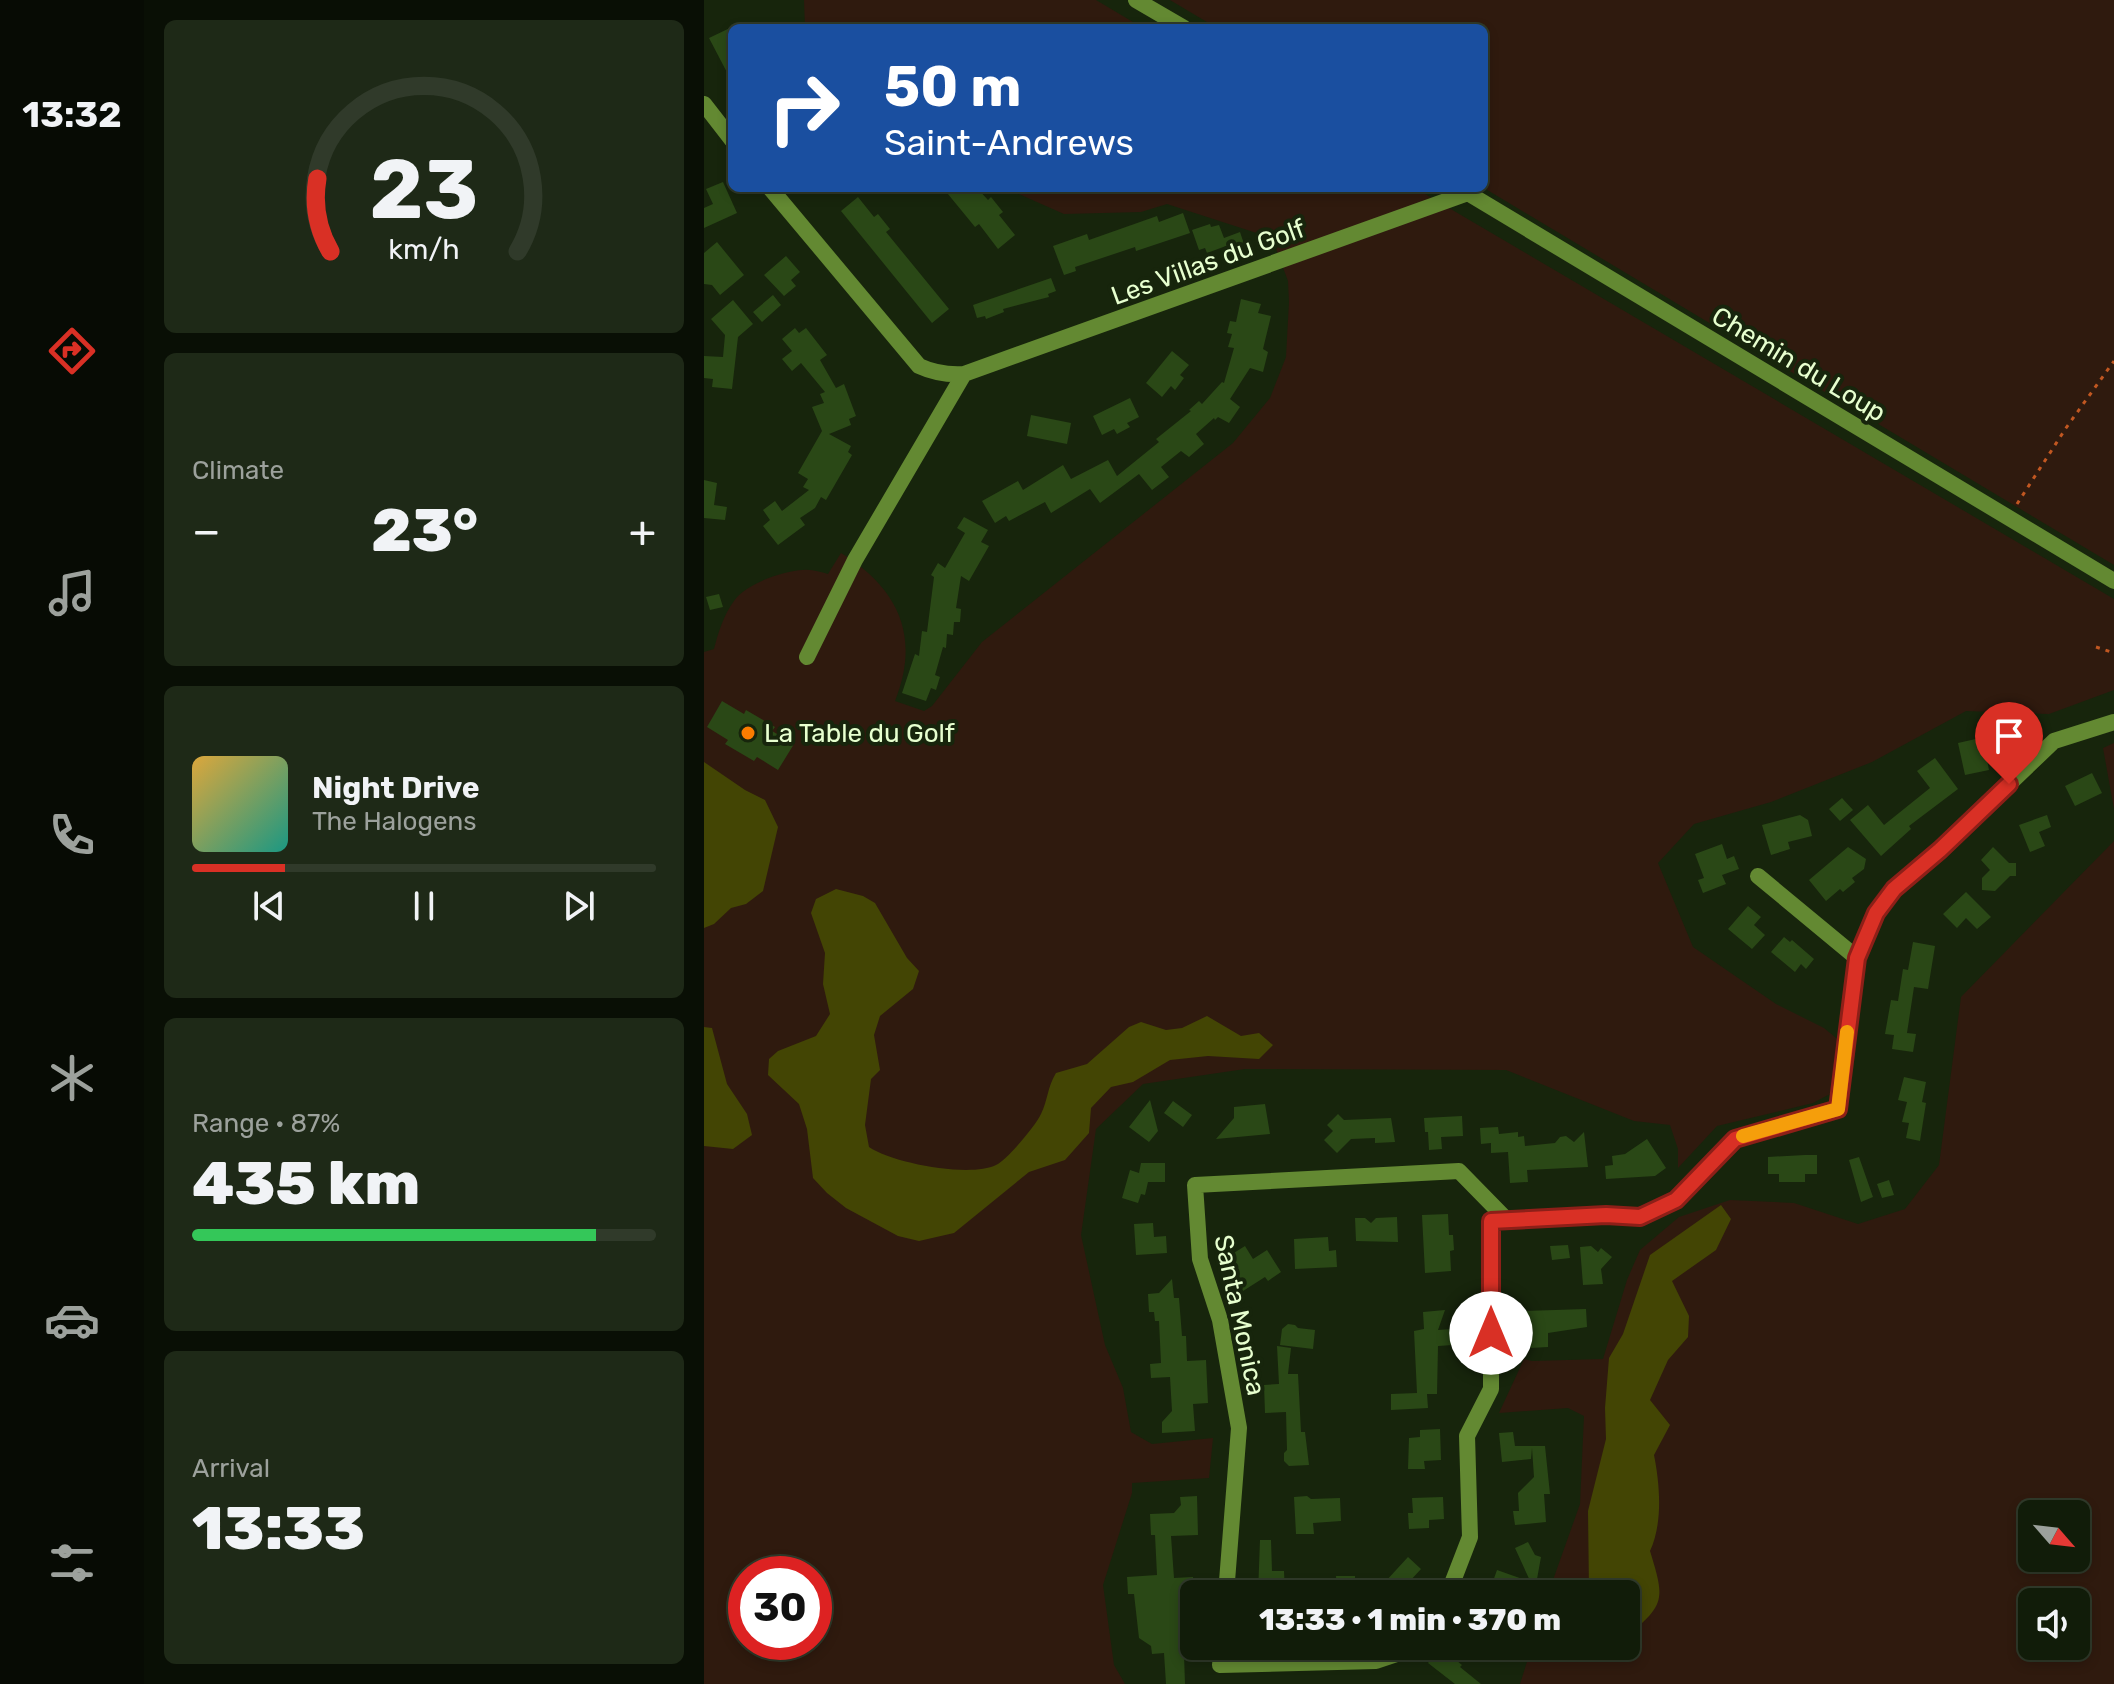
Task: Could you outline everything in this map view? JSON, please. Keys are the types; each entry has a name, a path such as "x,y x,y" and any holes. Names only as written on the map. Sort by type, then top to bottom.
{"street":[{"path":"1136,0 1177,24"},
{"path":"704,104 728,135"},
{"name":"Les Villas du Golf","path":"773,192 919,366 941,374 964,374 1459,192"},
{"name":"Chemin du Loup","path":"1467,192 2114,581"},
{"path":"807,657 855,560 964,374"},
{"path":"1453,1580 1470,1537 1467,1436 1491,1389 1499,1220 1606,1215 1640,1217 1676,1200 1735,1139 1838,1109 1857,958 1876,913 1894,889 1940,850 2054,741 2114,722"},
{"path":"1758,876 1857,958"},
{"name":"Santa Monica","path":"1227,1580 1239,1428 1220,1320 1200,1259 1195,1185 1459,1171 1499,1220"},
{"path":"1221,1660 1220,1665 1379,1660"}],"path":[{"path":"2008,518 2114,361"},
{"path":"2096,647 2114,653"}],"shaded area":[{"path":"804,0 1096,0 1136,24 805,24"},
{"path":"1170,0 2114,0 2114,565 1488,190 1488,24 1210,24"},
{"path":"1014,192 1422,192 2114,599 2114,690 2049,714 1966,711 1872,762 1771,802 1694,824 1658,863 1693,947 1776,1004 1824,1028 1841,1042 1839,1071 1830,1094 1813,1103 1717,1126 1678,1168 1678,1149 1670,1125 1634,1121 1506,1070 1245,1069 1143,1084 1096,1129 1081,1235 1105,1345 1123,1388 1131,1432 1152,1444 1213,1438 1209,1478 1132,1483 1132,1493 1103,1585 1114,1665 1125,1684 704,1684 704,652 714,649 727,612 747,589 795,571 828,574 841,553 861,567 890,598 899,616 906,655 895,701 924,711 932,706 982,642 1233,443 1270,398 1286,357 1288,281 1272,238 1167,204 1141,212 1064,214"},
{"path":"2114,743 2114,809 2103,748"},
{"path":"704,762 765,800 778,827 763,891 746,904 731,908 714,924 704,928"},
{"path":"2114,841 2114,1684 1520,1684 1528,1660 1640,1660 1640,1580 1553,1580 1580,1504 1584,1416 1568,1408 1499,1413 1524,1359 1603,1359 1627,1280 1640,1250 1679,1217 1730,1200 1794,1203 1858,1224 1905,1209 1939,1165 1961,997"},
{"path":"836,889 863,896 875,903 907,958 919,971 913,989 880,1016 874,1035 880,1070 871,1079 865,1125 869,1147 880,1153 912,1163 950,1169 984,1169 996,1165 1014,1150 1038,1119 1056,1073 1087,1064 1129,1027 1141,1022 1166,1030 1182,1028 1207,1016 1241,1036 1259,1033 1273,1045 1259,1059 1208,1056 1170,1060 1133,1082 1111,1087 1091,1108 1089,1133 1065,1160 1029,1172 954,1233 919,1241 898,1236 846,1208 813,1178 807,1129 799,1104 768,1075 769,1059 778,1051 816,1036 830,1014 823,984 825,953 811,913 816,899"},
{"path":"704,1027 712,1028 727,1084 747,1114 752,1135 733,1149 704,1146"},
{"path":"1721,1205 1731,1219 1716,1250 1672,1281 1689,1316 1688,1337 1668,1360 1650,1400 1670,1425 1654,1455 1659,1504 1657,1528 1650,1551 1658,1579 1659,1599 1640,1624 1640,1580 1589,1580 1588,1511 1606,1439 1609,1358 1623,1334 1650,1255"}],"building":[{"path":"728,29 728,74 709,38"},
{"path":"723,182 737,213 704,228 704,208 713,204 706,189"},
{"path":"946,192 981,192 988,200 991,197 1003,212 999,215 1015,235 998,249 979,224 975,227"},
{"path":"858,197 874,217 878,214 890,229 886,232 949,309 932,323 841,211"},
{"path":"1183,213 1190,233 1075,267 1076,271 1064,275 1053,246 1087,234 1089,240 1157,216 1159,222"},
{"path":"1210,224 1211,227 1219,225 1224,238 1240,232 1246,250 1229,255 1226,246 1207,253 1205,248 1199,250 1192,230"},
{"path":"717,242 744,275 720,295 712,285 704,284 704,253"},
{"path":"786,256 800,272 791,280 796,286 784,296 764,275"},
{"path":"1051,278 1056,291 1048,294 1049,297 1003,309 1004,312 986,319 985,316 977,318 973,305"},
{"path":"773,295 781,305 762,322 753,312"},
{"path":"1241,299 1261,304 1258,313 1271,316 1263,349 1268,352 1263,372 1250,368 1230,399 1240,407 1229,423 1214,418 1196,434 1204,444 1189,457 1181,451 1161,467 1169,477 1152,490 1139,474 1100,503 1090,489 1051,513 1045,502 1009,521 1006,516 995,523 982,501 1018,481 1023,490 1063,465 1071,479 1108,460 1117,476 1159,442 1156,439 1199,401 1202,404 1224,383 1234,348 1228,347 1232,334 1227,333 1230,321 1236,322"},
{"path":"733,300 753,324 738,337 732,389 712,387 713,379 704,378 704,356 723,357 725,335 711,319"},
{"path":"795,328 799,333 806,328 827,355 820,360 836,388 844,384 856,416 849,419 851,425 829,434 851,446 848,452 852,455 826,500 821,497 815,508 800,518 805,525 778,545 763,526 770,520 763,510 775,501 782,511 809,490 803,487 808,479 798,473 822,431 812,407 824,403 820,394 825,392 801,363 792,371 782,359 792,351 782,339"},
{"path":"1172,351 1189,365 1180,375 1184,378 1175,390 1171,386 1162,397 1146,383"},
{"path":"1130,398 1139,417 1127,423 1130,427 1117,434 1114,429 1102,435 1093,416"},
{"path":"1031,415 1071,423 1067,444 1027,436"},
{"path":"704,480 717,483 714,505 727,507 725,520 704,518"},
{"path":"964,517 988,530 981,542 989,546 969,581 961,576 956,608 961,609 960,622 954,622 953,635 947,634 946,648 943,647 935,675 940,677 936,690 931,688 926,701 902,693 915,654 919,656 922,631 927,632 934,577 931,575 938,563 945,568 965,533 957,528"},
{"path":"719,594 723,607 710,610 706,597"},
{"path":"722,701 744,714 746,710 775,727 772,731 794,744 778,770 757,757 754,761 725,744 728,740 707,727"},
{"path":"1989,736 1995,758 1987,760 1989,770 1965,775 1958,743"},
{"path":"1935,758 1958,789 1909,826 1911,829 1881,856 1850,820 1868,805 1884,825 1930,788 1917,771"},
{"path":"2092,773 2102,793 2075,806 2065,786"},
{"path":"1842,798 1853,810 1840,821 1829,809"},
{"path":"1800,815 1808,820 1812,836 1788,842 1790,849 1771,855 1762,825"},
{"path":"2047,815 2051,827 2039,832 2045,846 2030,852 2019,825"},
{"path":"1722,844 1727,859 1734,856 1739,869 1722,875 1726,884 1703,893 1698,880 1704,878 1695,854"},
{"path":"1848,847 1866,859 1864,869 1852,878 1855,882 1826,901 1809,880"},
{"path":"1993,847 2009,863 2016,863 2016,876 2010,876 1995,891 1982,890 1982,878 1990,870 1981,860"},
{"path":"1966,892 1991,917 1977,929 1966,918 1957,928 1943,914"},
{"path":"1748,906 1761,917 1754,925 1765,935 1752,949 1728,929"},
{"path":"1784,937 1814,959 1806,969 1801,964 1795,972 1771,952"},
{"path":"1913,942 1935,946 1928,989 1914,987 1907,1033 1916,1034 1913,1052 1892,1049 1894,1035 1885,1034 1891,1000 1898,1001 1903,969 1908,970"},
{"path":"1904,1077 1926,1082 1920,1141 1906,1138 1909,1123 1902,1122 1907,1102 1898,1100"},
{"path":"1150,1100 1158,1131 1149,1142 1129,1127"},
{"path":"1173,1101 1192,1115 1183,1127 1164,1113"},
{"path":"1265,1104 1270,1134 1216,1139 1234,1118 1234,1107"},
{"path":"1338,1114 1344,1120 1391,1118 1395,1142 1375,1143 1375,1138 1351,1139 1337,1153 1324,1140 1333,1131 1327,1125"},
{"path":"1462,1116 1463,1136 1441,1137 1442,1149 1429,1150 1424,1118"},
{"path":"1498,1127 1499,1134 1518,1132 1518,1137 1524,1136 1525,1146 1555,1143 1566,1136 1574,1142 1584,1132 1588,1167 1527,1170 1528,1182 1510,1183 1508,1152 1491,1153 1491,1143 1481,1144 1480,1128"},
{"path":"1647,1139 1666,1168 1655,1176 1606,1179 1605,1166 1613,1165 1612,1156 1625,1154"},
{"path":"1817,1155 1817,1174 1805,1174 1805,1182 1779,1182 1779,1174 1768,1174 1768,1157"},
{"path":"1859,1157 1873,1197 1861,1202 1849,1160"},
{"path":"1141,1163 1165,1163 1165,1182 1148,1182 1145,1195 1141,1194 1138,1203 1122,1198 1130,1170 1139,1173"},
{"path":"1889,1180 1894,1195 1882,1198 1877,1184"},
{"path":"1448,1214 1449,1235 1453,1235 1454,1250 1450,1251 1451,1271 1425,1273 1422,1215"},
{"path":"1397,1217 1398,1242 1356,1241 1355,1218 1365,1218 1371,1223 1376,1218"},
{"path":"1153,1223 1154,1237 1166,1236 1167,1253 1136,1255 1134,1224"},
{"path":"1328,1237 1329,1251 1336,1250 1337,1267 1295,1269 1294,1239"},
{"path":"1568,1245 1570,1258 1552,1260 1550,1246"},
{"path":"1245,1246 1253,1259 1267,1250 1281,1272 1268,1281 1265,1277 1243,1291 1232,1274 1238,1270 1229,1256"},
{"path":"1591,1246 1598,1252 1601,1248 1612,1257 1601,1269 1603,1284 1583,1285 1580,1247"},
{"path":"1172,1279 1174,1298 1179,1298 1182,1336 1186,1336 1187,1361 1206,1360 1208,1403 1193,1404 1195,1431 1162,1433 1162,1422 1172,1411 1170,1377 1151,1378 1150,1364 1161,1363 1159,1321 1155,1321 1154,1312 1149,1312 1148,1294 1159,1293"},
{"path":"1586,1309 1587,1327 1548,1333 1548,1347 1530,1348 1530,1324 1524,1324 1523,1311"},
{"path":"1445,1310 1438,1330 1452,1329 1453,1345 1438,1346 1437,1394 1427,1394 1428,1408 1391,1410 1391,1394 1417,1393 1414,1331 1424,1329 1423,1312"},
{"path":"1288,1324 1315,1330 1313,1349 1280,1345 1282,1329"},
{"path":"1277,1346 1291,1348 1288,1374 1298,1374 1301,1432 1305,1432 1309,1465 1289,1466 1284,1461 1287,1450 1286,1412 1265,1413 1264,1385 1279,1384"},
{"path":"1440,1429 1441,1460 1424,1461 1425,1469 1408,1469 1409,1438 1420,1437 1420,1430"},
{"path":"1513,1432 1515,1446 1545,1446 1550,1494 1544,1494 1546,1522 1515,1525 1513,1511 1519,1511 1518,1493 1534,1477 1532,1448 1531,1459 1502,1462 1499,1433"},
{"path":"1197,1496 1198,1535 1171,1536 1174,1578 1193,1577 1193,1580 1180,1580 1180,1660 1184,1660 1185,1684 1166,1684 1164,1653 1152,1654 1151,1646 1139,1638 1134,1594 1128,1594 1127,1577 1157,1575 1155,1535 1151,1535 1150,1514 1174,1513 1181,1505 1180,1497"},
{"path":"1307,1496 1311,1499 1340,1498 1341,1521 1313,1523 1314,1534 1296,1534 1294,1497"},
{"path":"1443,1497 1444,1519 1429,1520 1429,1528 1409,1529 1408,1513 1413,1513 1412,1498"},
{"path":"1260,1540 1271,1540 1272,1571 1284,1571 1284,1580 1259,1580"},
{"path":"1528,1542 1535,1555 1541,1557 1537,1579 1530,1580 1515,1548"},
{"path":"1408,1557 1421,1569 1411,1580 1387,1580"},
{"path":"1497,1570 1525,1580 1493,1580"},
{"path":"1336,1576 1355,1576 1355,1580 1336,1580"},
{"path":"1430,1660 1456,1660 1481,1684 1455,1684 1428,1663"}],"slow traffic":[{"path":"1743,1136 1838,1109 1847,1032"}],"place":[{"name":"La Table du Golf","path":"748,733"}],"route":[{"path":"1491,1333 1491,1221 1606,1215 1640,1217 1676,1200 1735,1139 1838,1109 1857,958 1876,913 1894,889 2009,784"}]}
